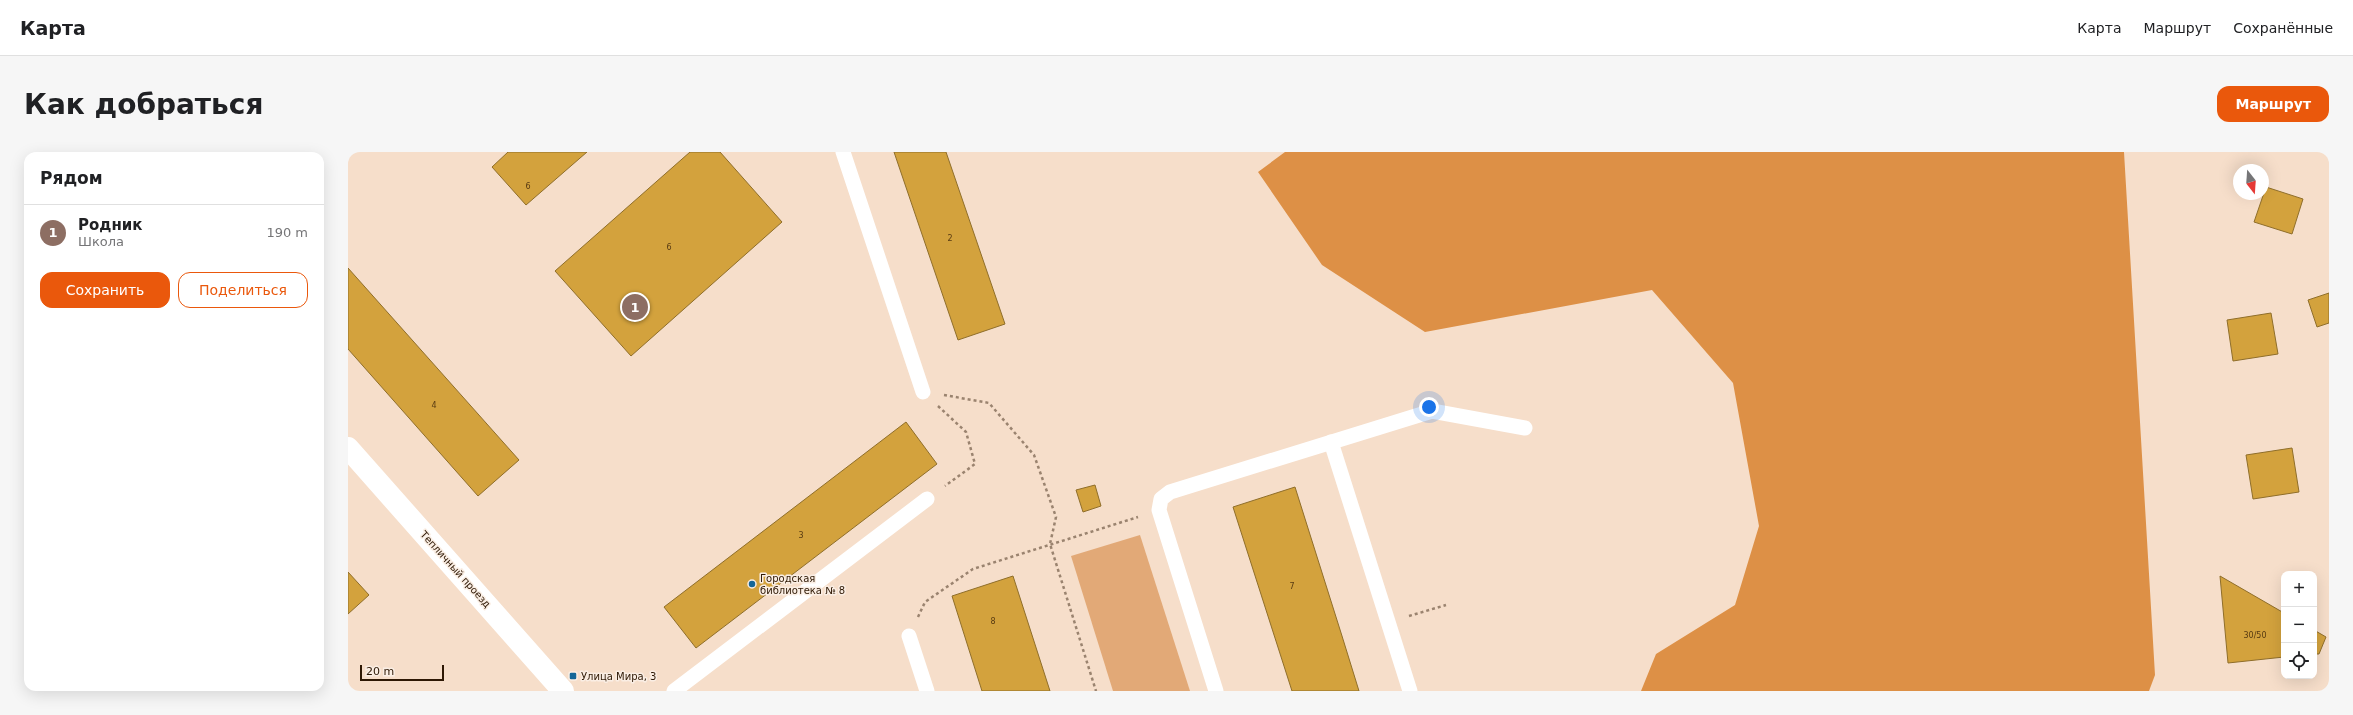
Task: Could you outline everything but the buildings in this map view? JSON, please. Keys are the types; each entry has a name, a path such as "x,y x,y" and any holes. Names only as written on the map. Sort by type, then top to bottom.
{"street":[{"name":"Тепличный проезд","path":"348,448 563,691"}],"lane":[{"path":"843,152 923,392"},
{"path":"1216,691 1159,510 1161,499 1170,492 1432,411 1526,428"},
{"path":"1331,442 1410,691"},
{"path":"674,691 927,499"},
{"path":"909,636 927,691"}],"path":[{"path":"923,392 966,432 975,464 927,499"},
{"path":"923,392 989,403 1034,455 1056,517 1050,544 1096,691"},
{"path":"909,636 925,602 973,569 1159,510"},
{"path":"1414,614 1446,605"}],"shaded area":[{"path":"1285,152 2124,152 2155,675 2149,691 1641,691 1656,654 1735,605 1759,526 1733,383 1652,290 1425,332 1322,265 1258,172"},
{"path":"1140,535 1190,691 1113,691 1071,556"}],"place":[{"name":"Родник","path":"635,307"},
{"name":"Городская библиотека № 8","path":"752,584"},
{"name":"Улица Мира, 3","path":"573,676"}]}
